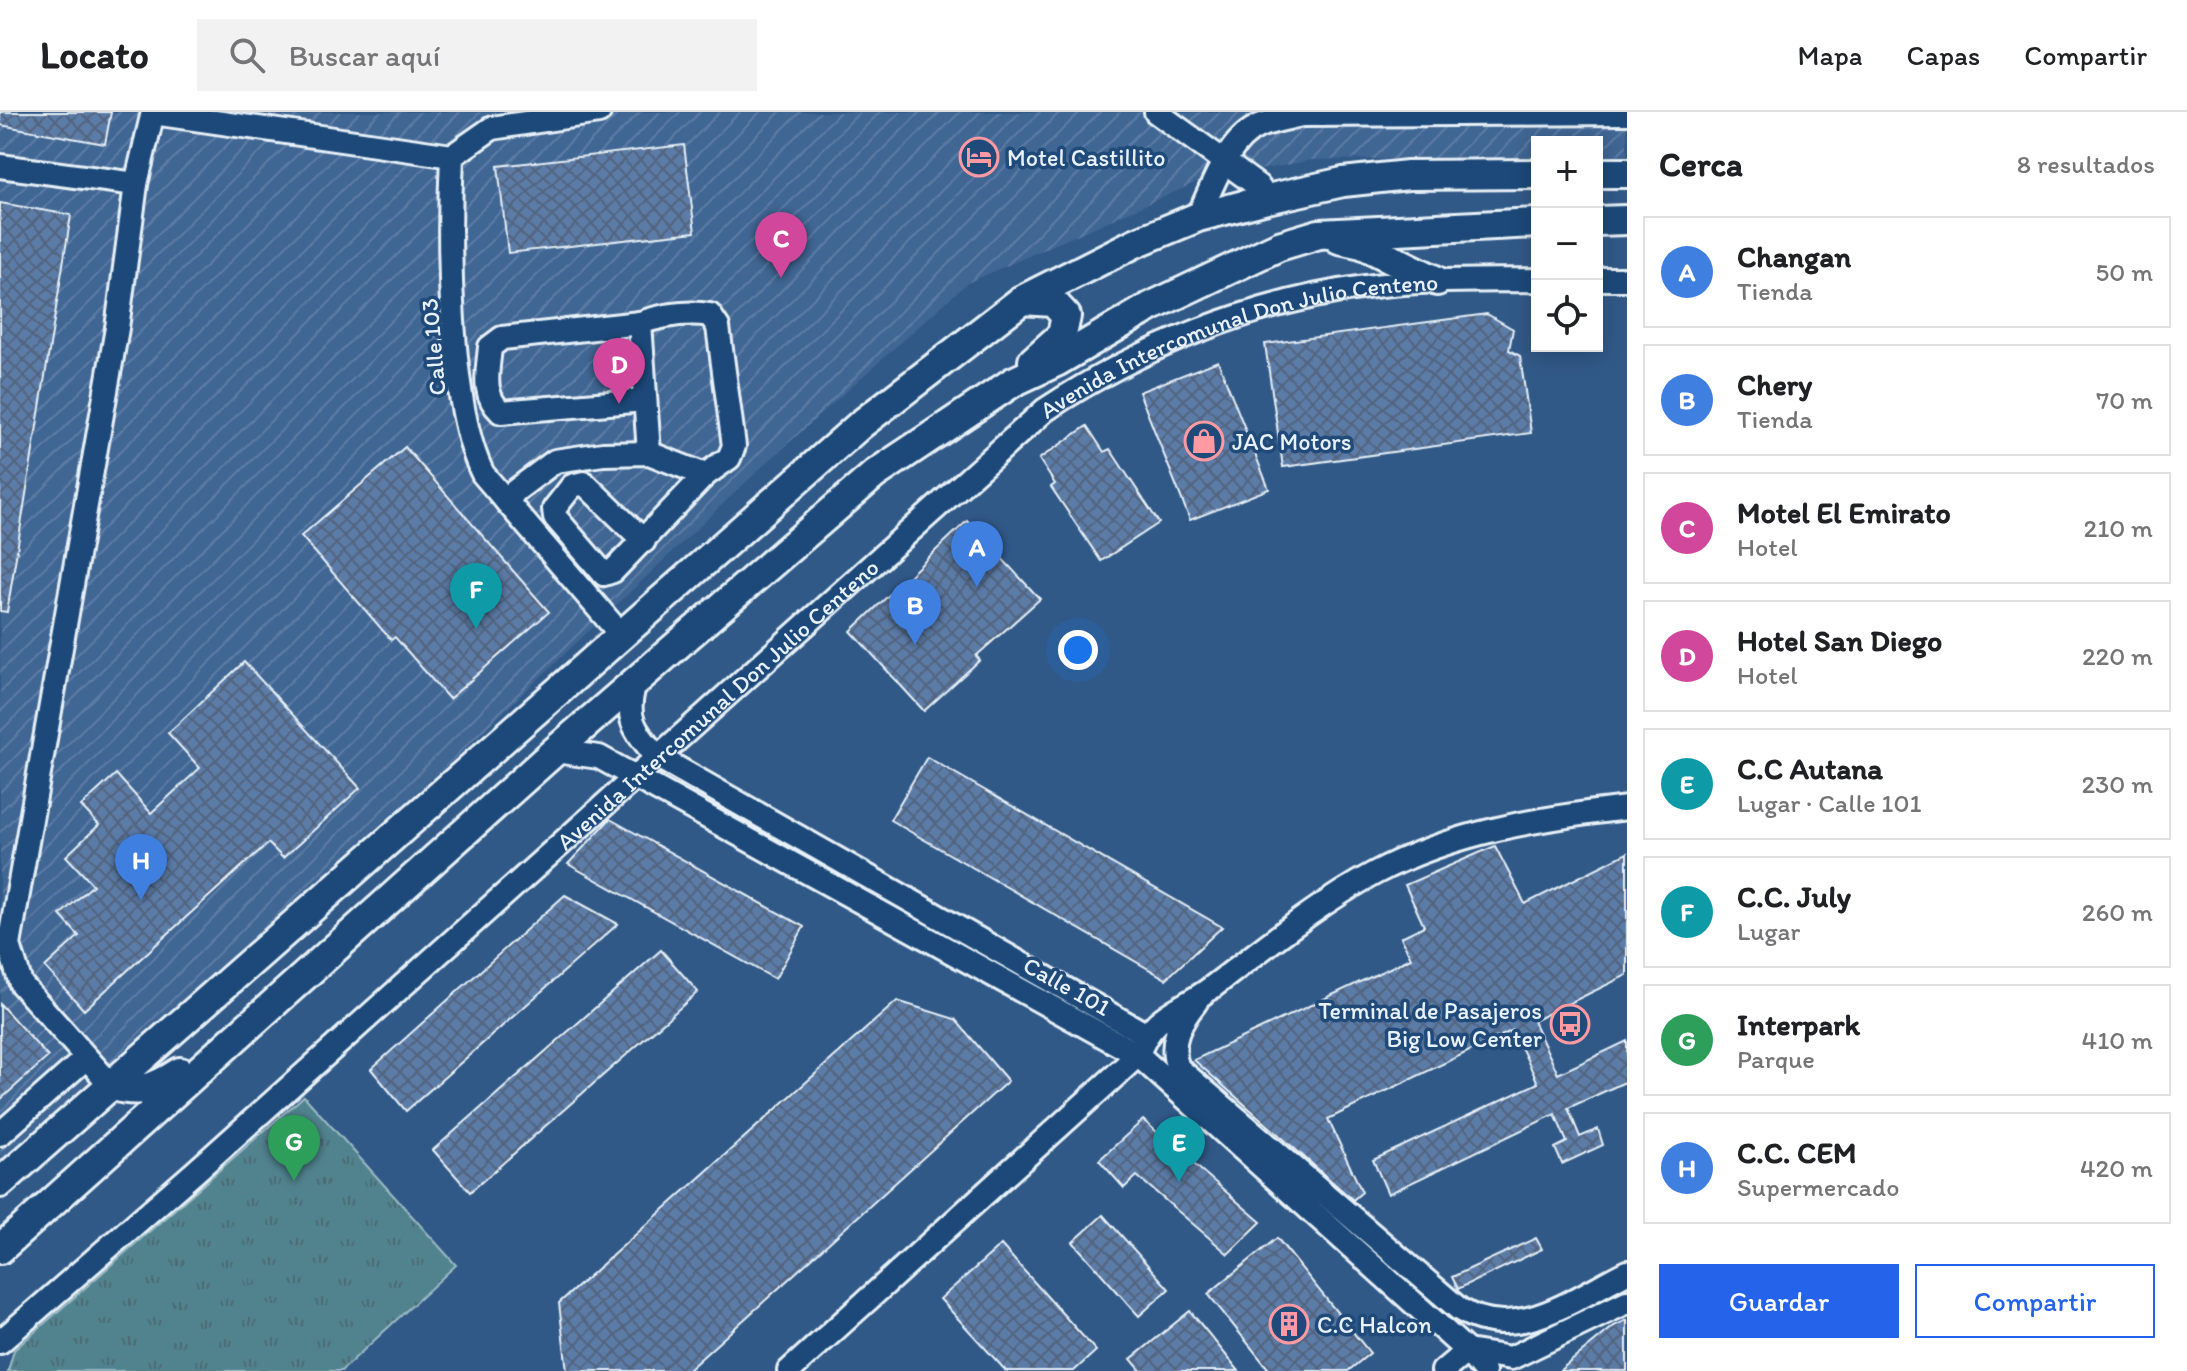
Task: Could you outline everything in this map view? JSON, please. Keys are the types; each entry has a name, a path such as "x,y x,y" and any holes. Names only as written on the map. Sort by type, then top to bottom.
{"main road":[{"path":"1603,173 1627,173"},
{"path":"0,1183 860,425 1022,300 1135,243 1198,217 1267,199 1343,182 1408,175 1531,174"},
{"path":"1603,221 1627,220"},
{"name":"Avenida Intercomunal Don Julio Centeno","path":"0,1249 555,751 875,474 1013,382 1058,361 1150,307 1279,246 1319,234 1531,223"},
{"path":"1319,234 1362,244 1437,281"},
{"path":"1013,382 1065,328 1066,316 1053,302 1022,300"},
{"path":"111,1085 130,1092 150,1089 242,1032"}],"street":[{"path":"111,1085 21,984 9,945 117,328 136,184 153,112 452,156 492,128 599,112"},
{"path":"1156,112 1258,186 1267,199"},
{"path":"1198,217 1225,161 1240,141 1257,127 1302,115 1627,113"},
{"name":"Calle 103","path":"452,156 452,271 467,423 474,456 483,474 622,636"},
{"path":"0,166 136,184"},
{"path":"1603,279 1627,279"},
{"name":"Avenida Intercomunal Don Julio Centeno","path":"0,1342 196,1171 1045,410 1081,386 1210,326 1298,299 1367,287 1437,281 1531,280"},
{"path":"644,541 705,475 729,458 734,446 718,327 710,315 661,316 640,323 502,338 490,347 486,386 491,403 501,412 645,400"},
{"path":"640,323 649,453"},
{"path":"507,502 515,491 555,461 649,453 705,475"},
{"name":"Calle 101","path":"635,683 629,703 630,717 656,756 1141,1044 1394,1287 1467,1351 1484,1371"},
{"name":"Calle 101","path":"555,751 599,757 1141,1044"},
{"path":"789,1371 1141,1044 1161,1018 1202,995 1330,900 1377,872 1503,826 1627,808"},
{"path":"1202,995 1183,1019 1176,1037 1172,1053 1178,1068 1459,1309 1498,1325 1528,1322 1626,1272"},
{"path":"0,1134 86,1058"},
{"path":"1394,1287 1410,1268"},
{"path":"1443,1371 1467,1351 1516,1364 1623,1304 1626,1272"}],"shaded area":[{"path":"0,112 1627,112 1627,155 1603,156 1603,136 1531,136 1531,157 1312,160 1197,182 967,283 763,466 456,757 0,1161"}],"green space":[{"path":"304,1096 456,1265 341,1371 8,1371 14,1350"}],"building":[{"path":"0,112 111,112 105,144 0,125"},
{"path":"684,145 695,232 508,253 498,166"},
{"path":"0,203 71,215 7,612 0,611"},
{"path":"1487,314 1513,329 1509,350 1520,356 1531,433 1283,467 1265,344"},
{"name":"JAC Motors","path":"1218,361 1269,489 1190,520 1139,392"},
{"path":"1087,426 1104,452 1110,449 1159,523 1101,561 1051,487 1055,484 1039,459"},
{"path":"405,447 549,612 449,699 395,637 391,640 301,536"},
{"path":"967,521 1040,599 976,656 980,660 924,711 851,631"},
{"path":"244,662 360,788 283,858 268,843 84,1010 45,967 79,936 60,915 93,885 66,856 99,825 81,806 116,774 151,813 200,768 168,733"},
{"path":"927,757 1222,927 1166,979 890,820"},
{"path":"610,819 804,927 775,979 568,864"},
{"path":"1495,846 1525,904 1627,853 1627,975 1533,1021 1558,1074 1627,1041 1627,1081 1568,1108 1580,1137 1598,1129 1603,1145 1562,1164 1555,1148 1567,1142 1555,1114 1388,1194 1373,1160 1538,1083 1513,1030 1328,1119 1362,1192 1353,1200 1194,1060 1411,958 1401,937 1424,926 1405,885"},
{"path":"565,895 618,924 406,1111 371,1069"},
{"path":"661,950 698,992 470,1192 433,1150"},
{"path":"897,1001 955,1019 1008,1081 687,1371 567,1371 559,1303"},
{"path":"0,1004 48,1057 0,1100"},
{"path":"1143,1120 1261,1222 1228,1254 1137,1176 1124,1188 1099,1160"},
{"path":"1103,1215 1169,1289 1139,1316 1073,1242"},
{"name":"C.C Halcon","path":"1277,1238 1370,1353 1348,1371 1270,1371 1208,1294"},
{"path":"1536,1238 1542,1249 1458,1289 1452,1277"},
{"path":"1001,1245 1096,1351 1074,1371 1006,1371 940,1299"},
{"path":"1190,1311 1239,1371 1141,1371 1131,1359"},
{"path":"1627,1320 1627,1371 1559,1371 1614,1326"}],"place":[{"name":"Motel Castillito","path":"979,157"},
{"name":"Motel El Emirato","path":"781,278"},
{"name":"Hotel San Diego","path":"619,404"},
{"name":"JAC Motors","path":"1204,441"},
{"name":"Changan","path":"977,587"},
{"name":"C.C. July","path":"476,629"},
{"name":"Chery","path":"915,645"},
{"name":"C.C. CEM","path":"141,900"},
{"name":"Terminal de Pasajeros Big Low Center","path":"1570,1024"},
{"name":"Interpark","path":"294,1181"},
{"name":"C.C Autana","path":"1179,1182"},
{"name":"C.C Halcon","path":"1289,1324"}]}
